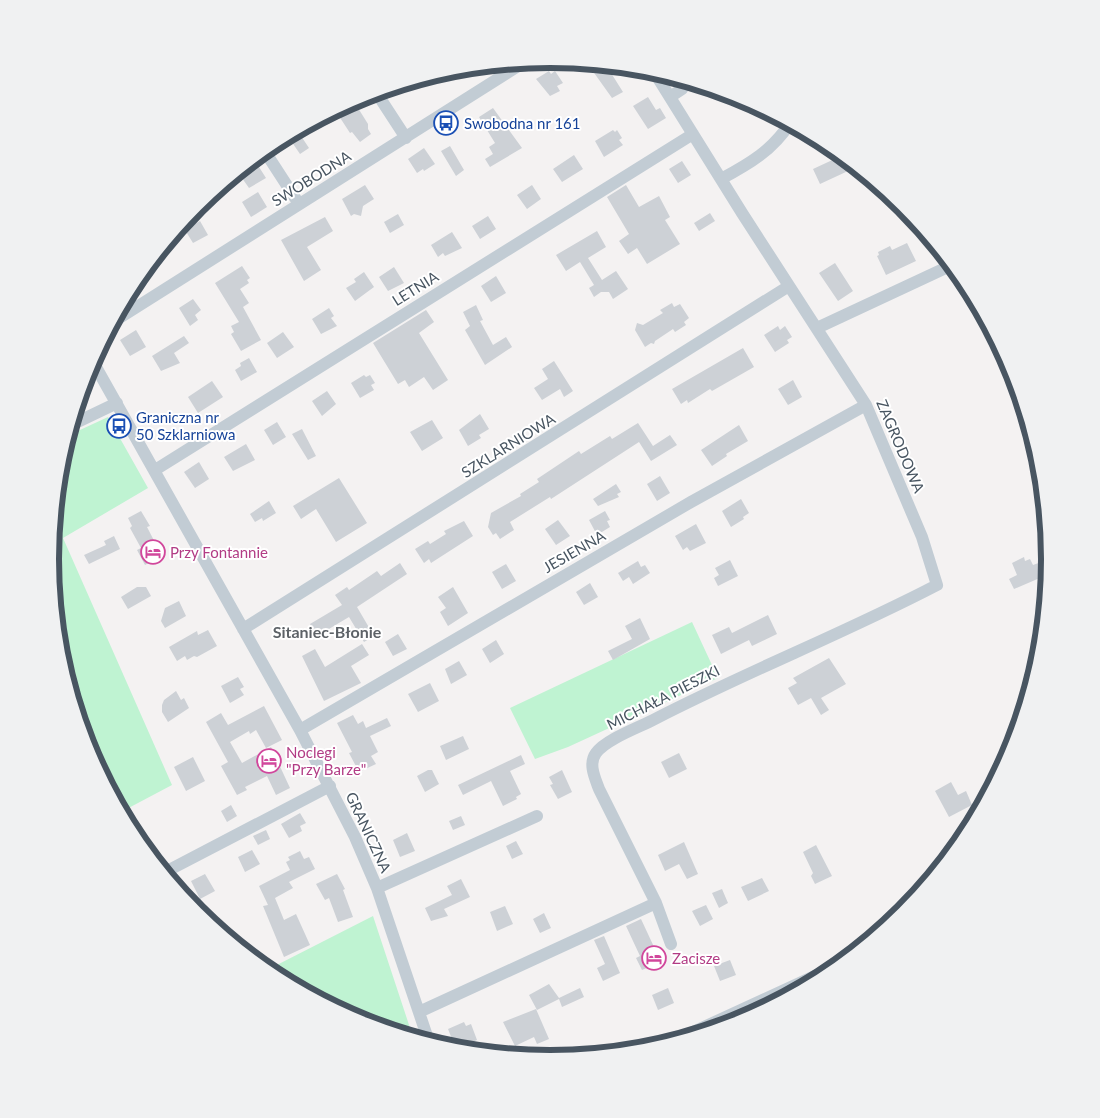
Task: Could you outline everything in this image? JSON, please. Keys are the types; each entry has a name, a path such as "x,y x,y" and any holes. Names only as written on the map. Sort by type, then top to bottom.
{"street":[{"name":"SWOBODNA","path":"124,314 406,138 504,70"},
{"name":"ZAGRODOWA","path":"660,80 866,405 922,537 937,585"},
{"path":"670,97 684,86"},
{"path":"380,98 406,138"},
{"path":"721,179 761,156 778,140 786,129"},
{"name":"LETNIA","path":"154,470 693,134"},
{"path":"269,157 300,204"},
{"path":"817,328 945,267"},
{"name":"SZKLARNIOWA","path":"243,629 789,286"},
{"name":"GRANICZNA","path":"97,369 300,730 364,854 427,1035"},
{"path":"78,421 117,403"},
{"name":"JESIENNA","path":"300,730 691,502 866,405"},
{"name":"MICHAŁA PIESZKI","path":"671,944 656,903 599,789 593,773 592,760 596,752 605,745 667,713 937,585"},
{"path":"170,870 330,786"},
{"path":"377,888 537,816"},
{"path":"419,1012 656,903"},
{"path":"719,1020 793,986"}],"green space":[{"path":"108,417 148,488 63,538 172,785 127,809 109,776 85,717 75,686 63,623 59,559 60,527 68,463 75,432"},
{"path":"692,622 718,678 568,747 535,759 510,708"},
{"path":"373,916 411,1030 362,1013 333,1000 275,966"}],"building":[{"path":"592,70 610,72 623,92 612,98"},
{"path":"549,71 551,74 555,71 563,83 557,86 560,91 550,96 536,79"},
{"path":"648,97 656,110 660,108 666,118 648,129 633,106"},
{"path":"357,107 368,124 371,134 360,142 352,132 350,133 339,115"},
{"path":"493,108 522,148 490,167 485,159 493,154 489,147 495,143 479,117"},
{"path":"613,130 615,132 617,130 622,138 619,140 623,145 604,157 595,141"},
{"path":"301,136 309,148 300,154 292,142"},
{"path":"450,146 464,170 456,176 441,151"},
{"path":"424,148 435,164 417,173 408,159"},
{"path":"574,155 583,169 562,182 553,169"},
{"path":"835,159 846,167 848,171 820,184 813,169"},
{"path":"682,161 691,175 678,183 669,169"},
{"path":"259,167 266,178 249,188 242,178"},
{"path":"365,185 374,199 363,206 361,216 354,214 351,216 342,199"},
{"path":"532,185 541,199 527,209 517,195"},
{"path":"626,185 639,207 659,196 670,217 665,220 680,244 647,264 637,248 628,254 619,241 629,234 607,197"},
{"path":"258,192 267,207 251,217 242,202"},
{"path":"710,213 715,221 699,231 694,223"},
{"path":"398,214 404,225 390,233 384,222"},
{"path":"488,216 496,229 480,239 472,226"},
{"path":"325,217 333,231 307,247 321,270 304,281 281,240"},
{"path":"200,221 208,235 193,243 185,230"},
{"path":"597,231 606,247 588,258 602,280 616,271 628,289 613,299 609,292 601,292 594,297 589,288 594,285 580,262 566,271 556,255"},
{"path":"452,232 462,248 445,256 443,253 438,257 431,245"},
{"path":"907,243 916,261 886,275 877,256 879,255 878,252 890,246 892,250"},
{"path":"835,263 853,291 838,301 819,273"},
{"path":"242,266 250,278 247,280 249,283 240,289 249,303 243,307 261,340 241,351 231,334 234,332 231,326 239,322 215,283"},
{"path":"394,267 404,283 388,291 379,277"},
{"path":"364,272 374,287 355,301 346,288 356,282 354,279"},
{"path":"496,276 506,293 491,302 481,286"},
{"path":"193,299 201,310 195,315 198,320 190,326 179,308"},
{"path":"672,303 674,307 680,304 689,318 684,322 686,325 675,332 673,329 655,341 654,344 651,343 645,347 635,330 637,323 643,325 663,313 660,310"},
{"path":"476,305 483,320 480,321 493,345 506,337 512,347 485,365 465,330 470,326 463,312"},
{"path":"329,308 334,316 331,318 337,326 321,334 312,319"},
{"path":"426,310 434,322 419,333 448,380 433,390 424,377 409,387 405,380 398,384 373,343"},
{"path":"778,326 780,330 785,326 792,337 787,340 789,343 775,352 764,335"},
{"path":"136,330 146,347 130,356 120,340"},
{"path":"283,332 294,347 277,358 267,343"},
{"path":"184,336 189,343 174,353 180,363 161,371 152,356"},
{"path":"743,348 754,367 712,391 710,389 688,403 687,400 681,404 672,389"},
{"path":"249,358 257,372 241,381 235,370 241,366 240,363"},
{"path":"554,361 573,391 564,397 560,389 542,400 534,388 548,379 542,369"},
{"path":"364,375 366,377 370,375 375,383 371,385 374,390 360,398 351,383"},
{"path":"793,380 802,397 788,405 778,389"},
{"path":"212,381 223,397 198,413 188,397"},
{"path":"327,391 336,404 322,416 312,401"},
{"path":"480,414 489,429 479,435 481,438 468,446 459,430"},
{"path":"432,420 443,438 422,451 410,432"},
{"path":"277,422 286,437 273,445 264,430"},
{"path":"638,423 653,446 670,435 677,445 651,461 639,442 551,499 550,497 510,522 514,530 500,539 496,533 493,535 488,527 491,513 521,496 520,494 539,482 537,479 579,451 581,454 610,436 612,439"},
{"path":"739,425 748,441 726,454 727,456 712,466 701,450"},
{"path":"302,429 316,456 308,460 292,434"},
{"path":"246,444 255,460 233,471 224,457"},
{"path":"199,462 209,479 195,488 184,472"},
{"path":"660,476 670,493 657,501 647,484"},
{"path":"339,478 367,523 336,542 316,509 301,519 293,506"},
{"path":"616,484 621,492 617,494 619,497 598,506 593,499"},
{"path":"741,499 749,513 743,517 744,519 731,527 722,511"},
{"path":"269,501 276,513 263,521 262,518 255,522 250,514"},
{"path":"141,511 150,526 147,527 162,556 145,565 137,550 141,548 130,528 132,526 128,518"},
{"path":"605,511 610,520 607,521 610,527 597,535 589,520"},
{"path":"558,520 570,536 556,545 545,529"},
{"path":"464,521 473,536 431,563 429,559 424,563 415,549 428,541 430,544 446,534 444,531"},
{"path":"696,524 706,543 690,551 687,547 683,550 675,536"},
{"path":"114,536 120,549 89,564 84,555 106,545 104,541"},
{"path":"1024,557 1025,561 1030,559 1033,565 1041,562 1040,578 1014,589 1009,579 1017,575 1012,563"},
{"path":"730,560 738,576 718,586 714,578 719,575 715,568"},
{"path":"638,561 641,567 645,565 650,573 633,584 629,577 623,581 618,573"},
{"path":"400,563 407,574 357,607 374,636 364,642 349,617 317,636 310,624 342,605 335,595 347,587 349,590 377,571 381,576"},
{"path":"506,564 516,581 502,589 492,572"},
{"path":"590,583 598,597 584,605 576,592"},
{"path":"137,587 146,587 151,596 128,609 121,597"},
{"path":"453,587 468,613 448,626 440,612 446,608 438,597"},
{"path":"179,601 186,616 165,628 161,621 165,608"},
{"path":"768,615 777,634 752,646 749,640 721,654 712,635 729,627 732,633"},
{"path":"640,618 650,639 613,660 608,651 632,639 625,626"},
{"path":"208,630 217,646 197,657 194,656 187,660 185,656 177,661 169,647 197,631 198,635"},
{"path":"398,634 407,649 393,656 385,642"},
{"path":"496,640 504,654 490,663 482,649"},
{"path":"362,644 369,655 351,666 361,683 324,701 302,656 315,649 325,667"},
{"path":"829,658 846,684 821,698 829,710 821,715 811,698 798,705 788,688 797,683 793,678"},
{"path":"459,661 467,675 451,684 445,669"},
{"path":"238,677 244,687 240,689 244,695 230,703 221,686"},
{"path":"430,683 439,701 418,712 408,694"},
{"path":"176,691 181,700 184,698 189,708 168,722 162,712 162,705 164,700"},
{"path":"264,706 282,740 266,748 256,730 250,734 249,731 230,742 242,763 271,747 290,788 276,795 267,776 245,787 247,790 237,795 221,766 228,762 206,722 221,713 228,725"},
{"path":"353,715 358,724 363,721 366,728 387,718 391,726 370,736 378,752 371,756 376,764 359,772 349,753 352,752 337,723"},
{"path":"463,736 469,749 446,760 440,746"},
{"path":"679,753 687,769 669,778 661,762"},
{"path":"521,755 525,764 510,771 521,794 516,797 517,799 503,806 491,781 463,795 458,785"},
{"path":"193,757 205,781 186,791 174,767"},
{"path":"432,770 439,784 425,792 417,776"},
{"path":"562,770 572,792 558,799 550,785 553,784 549,777"},
{"path":"951,782 958,795 966,791 972,805 949,817 935,791"},
{"path":"231,805 237,816 227,822 221,811"},
{"path":"300,813 306,823 300,826 302,831 289,838 281,824"},
{"path":"461,816 465,825 453,830 449,821"},
{"path":"266,830 270,839 258,845 253,836"},
{"path":"407,833 415,851 400,857 393,840"},
{"path":"516,841 523,854 512,859 506,846"},
{"path":"684,842 698,874 687,879 679,864 665,871 658,855"},
{"path":"816,845 832,876 815,884 811,876 813,873 803,852"},
{"path":"252,850 260,864 245,872 238,857"},
{"path":"300,851 304,859 309,857 315,869 289,882 293,888 275,898 284,920 296,914 310,945 284,957 263,906 268,905 259,886 290,870 286,862 290,860 288,857"},
{"path":"205,874 215,891 200,899 191,881"},
{"path":"337,874 345,889 343,890 353,917 338,922 329,898 325,900 316,884"},
{"path":"762,878 769,891 748,901 741,887"},
{"path":"461,879 470,897 444,909 448,916 431,921 425,908 452,895 447,886"},
{"path":"722,889 728,903 719,908 712,893"},
{"path":"706,905 713,919 700,926 692,911"},
{"path":"505,906 513,924 497,931 490,912"},
{"path":"544,913 551,928 540,933 533,919"},
{"path":"641,919 661,962 642,970 636,958 640,956 626,926"},
{"path":"604,936 620,973 603,981 597,968 605,964 594,940"},
{"path":"730,960 736,975 720,981 714,966"},
{"path":"549,984 559,998 580,988 584,997 562,1007 559,999 537,1010 529,995"},
{"path":"668,988 674,1003 658,1010 652,995"},
{"path":"536,1009 549,1039 537,1044 534,1037 515,1046 503,1022"},
{"path":"464,1022 466,1026 471,1024 477,1040 469,1043 453,1041 448,1029"}],"place":[{"name":"Swobodna nr 161","path":"446,123"},
{"name":"Graniczna nr 50 Szklarniowa","path":"119,426"},
{"name":"Przy Fontannie","path":"153,552"},
{"name":"Noclegi \"Przy Barze\"","path":"269,761"},
{"name":"Zacisze","path":"654,958"}],"district":[{"name":"Sitaniec-Błonie","path":"327,631"}]}
